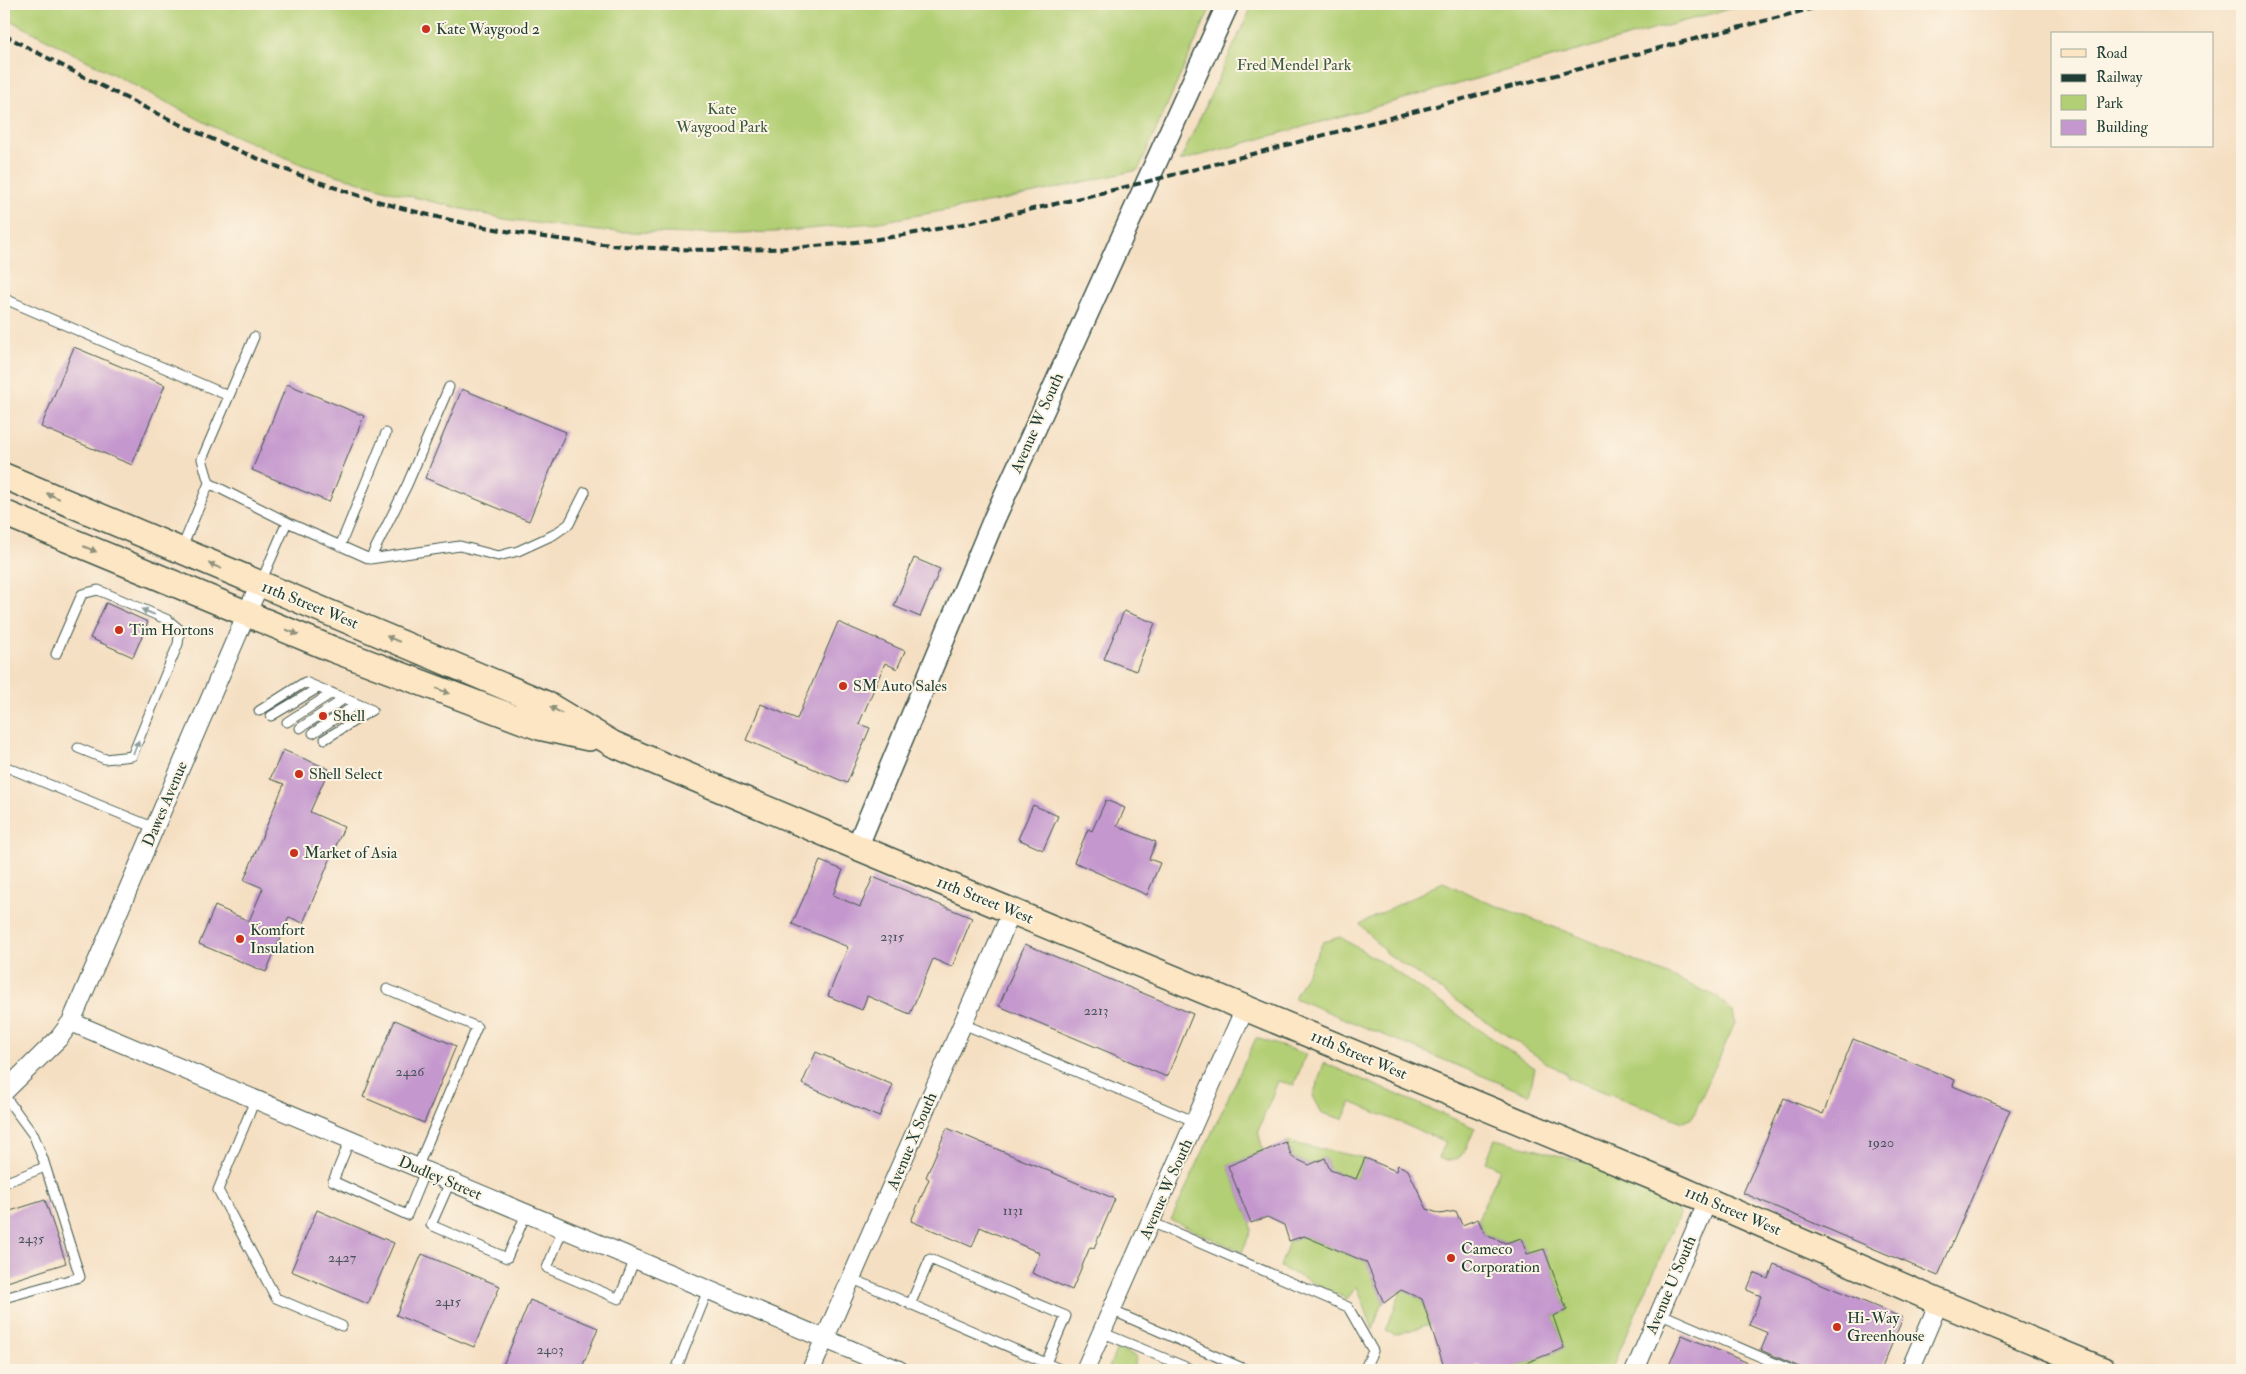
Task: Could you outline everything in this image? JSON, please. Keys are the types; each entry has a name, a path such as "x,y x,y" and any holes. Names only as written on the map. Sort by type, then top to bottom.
{"main road":[{"name":"11th Street West","path":"4,476 546,704 613,744 1708,1200 1939,1302 2103,1370"},
{"name":"11th Street West","path":"4,513 332,649 539,727 613,744"}],"street":[{"name":"Avenue W South","path":"857,847 994,519 1228,4"},
{"name":"Dawes Avenue","path":"71,1022 260,585"},
{"name":"Avenue X South","path":"812,1370 1012,911"},
{"name":"Avenue W South","path":"1085,1370 1245,1008"},
{"path":"4,1094 59,1038 71,1022"},
{"name":"Dudley Street","path":"71,1022 899,1370"},
{"name":"Avenue U South","path":"1635,1370 1708,1200"},
{"path":"1910,1370 1939,1302"}],"lane":[{"path":"5,299 229,396"},
{"path":"180,551 209,484 202,459 254,337"},
{"path":"370,559 407,485 448,387"},
{"path":"340,546 386,433"},
{"path":"209,484 287,522 370,559 460,546 498,556 518,551 553,535 569,524 584,492"},
{"path":"260,585 287,522"},
{"path":"56,654 82,594 98,590 168,620 180,630 178,644 132,756 105,759 78,748"},
{"path":"259,711 305,682 372,710 324,739"},
{"path":"271,716 318,688"},
{"path":"287,722 332,693"},
{"path":"300,728 344,699"},
{"path":"313,733 356,704"},
{"path":"4,766 155,828"},
{"path":"350,1140 333,1181 407,1215 421,1169 477,1027 387,989"},
{"path":"963,1024 1196,1122"},
{"path":"4,1094 34,1136 80,1277 4,1298"},
{"path":"255,1100 218,1190 276,1298 342,1326"},
{"path":"4,1183 45,1166"},
{"path":"450,1182 431,1225 507,1258 526,1214"},
{"path":"1151,1222 1348,1308 1373,1351 1364,1370"},
{"path":"563,1229 547,1268 619,1299 635,1259"},
{"path":"910,1305 930,1259 1066,1316 1046,1363"},
{"path":"853,1279 1062,1370"},
{"path":"676,1370 708,1290"},
{"path":"1111,1310 1247,1370"},
{"path":"1659,1313 1770,1366 1792,1370"},
{"path":"1101,1332 1193,1370"}],"green space":[{"name":"Kate Waygood Park","path":"4,4 1199,4 1210,9 1138,170 998,201 873,223 776,232 694,234 599,231 504,219 397,193 303,165 212,126 4,17"},
{"name":"Fred Mendel Park","path":"1253,4 1746,4 1180,161"},
{"path":"1443,882 1489,903 1583,938 1718,997 1733,1012 1735,1023 1692,1118 1683,1122 1568,1078 1566,1073 1550,1065 1385,952 1360,924"},
{"path":"1340,937 1386,965 1535,1068 1529,1095 1294,998 1323,942"},
{"path":"1256,1038 1306,1054 1294,1085 1278,1081 1258,1131 1263,1151 1228,1166 1251,1223 1251,1231 1242,1252 1171,1220"},
{"path":"1324,1063 1475,1128 1466,1148 1458,1158 1453,1160 1438,1158 1446,1142 1351,1102 1343,1119 1322,1113 1313,1096"},
{"path":"1495,1139 1672,1185 1679,1215 1611,1370 1508,1370 1564,1348 1553,1316 1567,1310 1544,1249 1527,1254 1521,1239 1506,1243 1485,1235 1478,1219 1500,1169 1486,1162"},
{"path":"1286,1142 1365,1158 1356,1179 1330,1170 1325,1158 1309,1165 1292,1157"},
{"path":"1304,1236 1366,1262 1384,1303 1381,1304 1373,1330 1357,1286 1347,1299 1280,1267 1289,1241"},
{"path":"1401,1290 1422,1299 1430,1324 1395,1335 1386,1331"},
{"path":"1117,1348 1137,1357 1132,1370 1108,1370"}],"building":[{"path":"74,347 165,385 132,465 41,427"},
{"path":"287,384 364,416 329,502 252,470"},
{"path":"462,389 566,432 529,521 425,478"},
{"path":"914,558 940,569 920,617 894,606"},
{"name":"Tim Hortons","path":"106,603 148,622 133,657 90,638"},
{"path":"1124,611 1155,623 1136,671 1104,659"},
{"name":"SM Auto Sales","path":"838,622 905,651 897,669 885,663 859,724 870,728 847,783 746,740 761,704 797,719"},
{"path":"283,750 329,769 310,812 344,827 303,923 289,917 266,972 199,944 215,906 249,921 263,888 244,880 284,784 270,779"},
{"path":"1106,800 1125,808 1117,826 1156,842 1149,859 1160,863 1147,895 1074,862 1088,829 1092,831"},
{"path":"1033,805 1058,816 1043,850 1018,839"},
{"path":"820,861 843,870 833,895 860,907 873,877 972,918 952,967 933,959 910,1014 867,996 862,1010 828,996 848,947 792,924"},
{"path":"1025,944 1193,1014 1167,1077 999,1006"},
{"path":"395,1020 456,1046 424,1123 363,1097"},
{"path":"1853,1039 1955,1080 1953,1086 2010,1110 1938,1276 1743,1193 1784,1098 1823,1114"},
{"path":"816,1052 893,1085 879,1117 802,1084"},
{"path":"947,1128 1115,1199 1094,1248 1090,1247 1072,1290 1032,1273 1040,1253 980,1227 972,1247 911,1221 929,1179 926,1177"},
{"name":"Cameco Corporation","path":"1286,1142 1292,1157 1309,1165 1325,1158 1330,1170 1356,1179 1365,1158 1396,1171 1398,1165 1408,1170 1427,1209 1440,1214 1456,1211 1462,1225 1478,1219 1485,1235 1506,1243 1521,1238 1527,1254 1544,1249 1567,1310 1553,1316 1564,1348 1508,1370 1483,1370 1480,1364 1466,1370 1445,1370 1422,1299 1401,1290 1384,1303 1366,1262 1304,1236 1289,1241 1284,1225 1267,1217 1251,1223 1228,1166"},
{"path":"45,1200 66,1263 4,1283 4,1213"},
{"path":"317,1210 394,1243 368,1304 291,1271"},
{"path":"422,1254 500,1286 474,1347 396,1315"},
{"name":"Hi-Way Greenhouse","path":"1774,1264 1903,1318 1881,1370 1806,1370 1761,1350 1768,1333 1749,1325 1761,1296 1747,1290 1754,1273 1768,1279"},
{"path":"530,1300 598,1328 581,1370 501,1370"},
{"path":"1682,1335 1765,1370 1667,1370"}],"railway":[{"path":"4,35 110,90 217,141 327,185 384,203 500,230 559,239 618,246 738,250 856,242 915,233 1065,202 1829,4"}],"place":[{"name":"Kate Waygood 2","path":"426,29"},
{"name":"Tim Hortons","path":"119,630"},
{"name":"SM Auto Sales","path":"843,686"},
{"name":"Shell","path":"323,716"},
{"name":"Shell Select","path":"299,774"},
{"name":"Market of Asia","path":"294,853"},
{"name":"Komfort Insulation","path":"240,939"},
{"name":"Cameco Corporation","path":"1451,1258"},
{"name":"Hi-Way Greenhouse","path":"1837,1327"}]}
